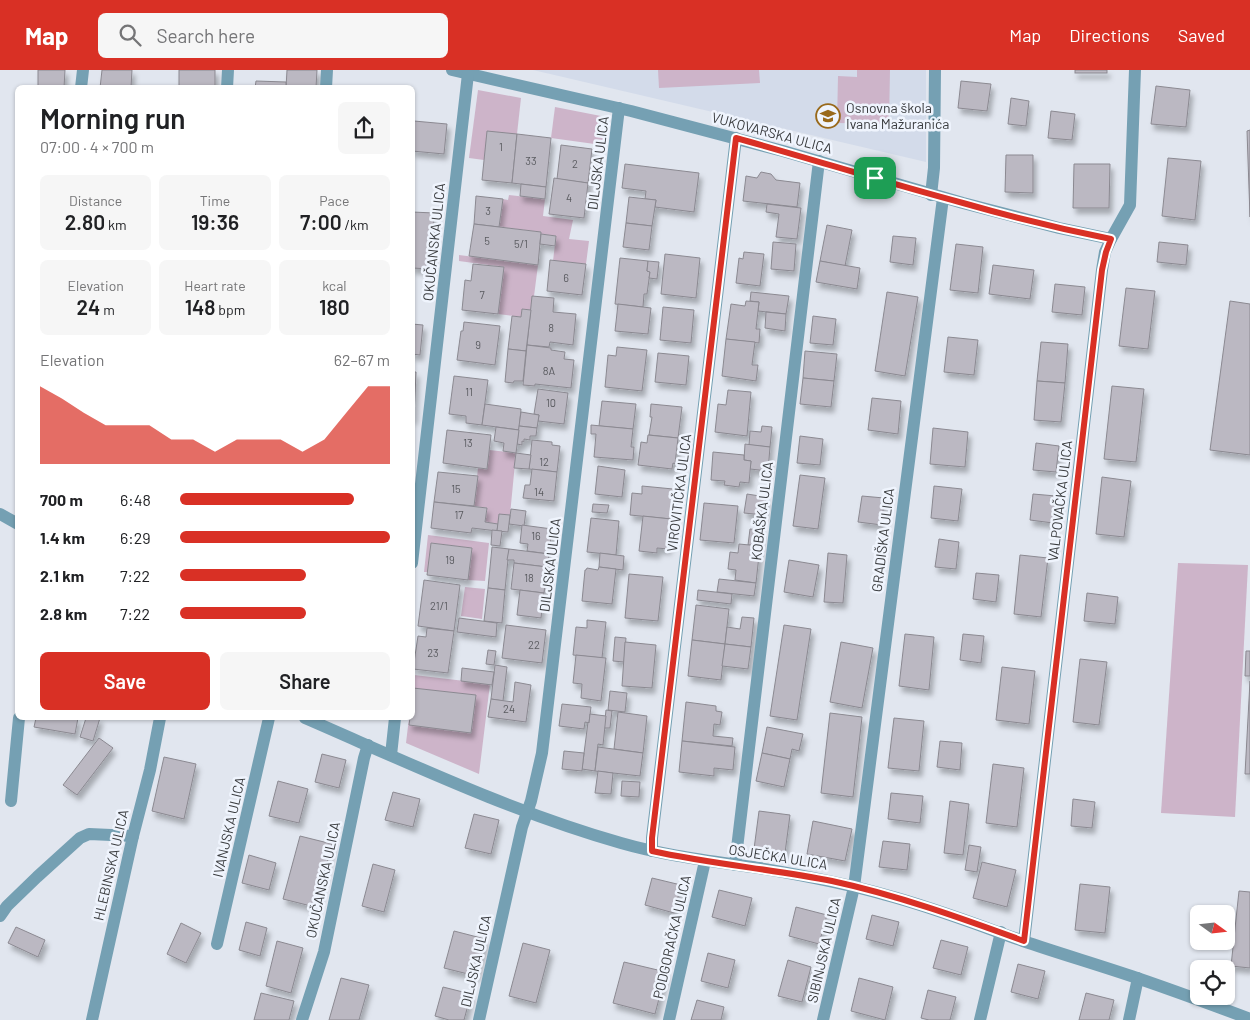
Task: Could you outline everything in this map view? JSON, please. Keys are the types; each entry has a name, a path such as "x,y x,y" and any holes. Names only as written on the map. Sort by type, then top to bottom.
{"street":[{"path":"81,85 83,70"},
{"path":"227,85 228,70"},
{"path":"326,85 327,70"},
{"name":"VUKOVARSKA ULICA","path":"452,70 620,108 819,161 937,196 1059,228 1111,239"},
{"name":"GRADIŠKA ULICA","path":"854,887 937,196 934,168 935,70"},
{"name":"VALPOVAČKA ULICA","path":"1024,941 1102,270 1111,239 1130,205 1136,70"},
{"name":"OKUČANSKA ULICA","path":"415,540 476,74"},
{"name":"DILJSKA ULICA","path":"478,1020 522,827 542,753 620,108"},
{"name":"VIROVITIČKA ULICA","path":"652,851 736,138"},
{"name":"KOBAŠKA ULICA","path":"734,865 819,161"},
{"path":"0,514 15,522"},
{"path":"12,801 18,720"},
{"name":"HLEBINSKA ULICA","path":"92,1020 133,836 150,770 160,720"},
{"name":"IVANJSKA ULICA","path":"217,944 269,720"},
{"name":"OSJEČKA ULICA","path":"311,720 450,781 527,812 616,842 705,861 832,882 887,895 1138,978 1250,1019"},
{"path":"390,755 395,720"},
{"name":"OKUČANSKA ULICA","path":"302,1020 324,952 368,745"},
{"path":"0,916 7,906 80,838 89,834 133,836"},
{"name":"PODGORAČKA ULICA","path":"668,1020 705,861"},
{"name":"SIBINJSKA ULICA","path":"823,1020 854,887"},
{"path":"980,1020 1000,932"},
{"path":"1129,1020 1138,978"}],"shaded area":[{"name":"Osnovna škola Ivana Mažuranića","path":"533,70 926,70 926,162"},
{"path":"658,70 759,70 760,83 659,88"},
{"path":"857,70 890,70 889,124 837,123 838,76 857,77"},
{"path":"478,90 521,98 517,134 484,160 469,158"},
{"path":"555,107 606,117 602,145 551,138"},
{"path":"509,195 545,199 543,216 573,220 569,239 589,241 586,264 553,261 556,236 541,234 541,232 499,227 503,199 508,200"},
{"path":"459,255 538,265 531,310 522,309 521,317 498,314 503,267 459,261"},
{"path":"489,450 516,453 510,515 498,524 485,522 487,508 474,506 478,468 487,469"},
{"path":"428,535 489,543 485,581 468,580 472,548 431,543 428,572 424,572"},
{"path":"1178,563 1248,565 1235,817 1161,813"},
{"path":"465,587 485,589 482,619 461,616"},
{"path":"415,675 490,684 479,774 406,743 409,720 415,720"}],"building":[{"path":"38,70 65,70 64,85 38,85"},
{"path":"102,70 132,70 131,85 100,85"},
{"path":"179,70 215,70 215,85 179,85"},
{"path":"287,70 317,70 316,85 286,85"},
{"path":"1075,70 1107,70 1107,73 1075,73"},
{"path":"256,81 286,82 286,85 255,85"},
{"path":"961,81 991,84 987,111 958,108"},
{"path":"1156,86 1190,90 1186,127 1151,124"},
{"path":"1011,98 1029,101 1026,126 1008,124"},
{"path":"1051,111 1075,114 1072,140 1048,138"},
{"path":"415,121 447,124 444,154 415,151"},
{"path":"1250,130 1250,217 1247,131"},
{"path":"487,131 517,134 512,183 482,180"},
{"path":"517,134 551,138 546,187 512,183"},
{"path":"561,145 592,149 588,183 557,179"},
{"path":"1006,155 1033,155 1033,193 1005,192"},
{"path":"1168,158 1201,161 1195,220 1162,216"},
{"path":"625,164 699,173 694,212 655,207 656,200 645,199 646,191 622,188"},
{"path":"1074,164 1110,164 1109,208 1073,208"},
{"path":"761,172 771,174 776,180 800,183 797,207 743,201 746,176 757,178"},
{"path":"554,178 588,183 584,218 549,214"},
{"path":"521,184 546,187 545,199 520,196"},
{"path":"476,196 503,199 499,227 474,224"},
{"path":"629,197 656,200 652,226 626,223"},
{"path":"767,204 801,208 797,239 776,237 779,214 766,212"},
{"path":"415,212 434,213 430,269 415,268"},
{"path":"626,223 652,226 649,250 623,247"},
{"path":"474,224 541,232 538,265 469,256"},
{"path":"827,225 852,230 845,266 820,261"},
{"path":"541,234 556,236 555,246 540,244"},
{"path":"893,236 916,238 913,265 890,262"},
{"path":"773,242 796,244 794,271 771,269"},
{"path":"1159,242 1188,245 1186,265 1157,262"},
{"path":"956,244 983,247 978,293 950,290"},
{"path":"744,252 764,254 760,286 736,283 739,258 743,259"},
{"path":"665,254 700,258 696,298 661,294"},
{"path":"620,258 648,261 647,271 650,272 647,294 644,294 643,307 615,304"},
{"path":"550,260 586,264 582,295 547,291"},
{"path":"648,261 659,262 657,279 649,278 650,272 647,271"},
{"path":"820,261 860,268 857,289 816,282"},
{"path":"473,264 504,267 498,314 462,310 465,280 471,281"},
{"path":"993,265 1034,270 1030,299 989,294"},
{"path":"1055,284 1085,287 1082,315 1052,312"},
{"path":"1126,288 1155,291 1148,349 1119,346"},
{"path":"751,292 789,296 786,314 758,311 759,302 750,301"},
{"path":"887,292 918,297 905,376 875,371"},
{"path":"532,296 554,298 553,312 576,314 573,345 550,342 549,347 527,345"},
{"path":"746,301 759,302 756,329 760,329 759,343 726,339 731,304 745,306"},
{"path":"1230,301 1250,304 1250,455 1210,450"},
{"path":"618,304 651,308 648,334 615,331"},
{"path":"663,307 694,310 691,343 660,340"},
{"path":"522,309 531,310 526,351 508,349 512,316 521,317"},
{"path":"766,312 786,314 785,331 765,328"},
{"path":"813,316 836,319 833,345 810,343"},
{"path":"464,322 500,326 495,365 457,360"},
{"path":"415,324 423,325 420,355 415,354"},
{"path":"948,337 978,340 974,375 944,372"},
{"path":"726,339 755,342 752,365 758,365 756,381 722,376"},
{"path":"1041,342 1068,344 1065,383 1037,381"},
{"path":"527,345 565,352 564,359 574,360 571,388 535,384 535,386 523,385"},
{"path":"617,347 647,350 642,391 605,387 608,355 616,356"},
{"path":"508,349 526,351 523,381 505,382"},
{"path":"805,351 837,354 834,381 803,378"},
{"path":"658,353 689,356 686,385 655,382"},
{"path":"454,376 488,380 482,425 466,423 466,416 449,414"},
{"path":"803,378 834,381 831,407 800,404"},
{"path":"1037,381 1065,383 1061,422 1034,420"},
{"path":"1112,386 1144,389 1136,462 1104,459"},
{"path":"538,389 568,393 564,424 538,421 539,415 534,414"},
{"path":"728,390 751,392 747,436 715,432 718,404 726,405"},
{"path":"872,398 901,401 898,434 868,430"},
{"path":"602,401 636,404 633,429 599,426"},
{"path":"485,404 521,409 519,430 482,425"},
{"path":"651,404 682,407 678,438 649,435 652,417 650,417"},
{"path":"521,412 539,415 537,428 519,426"},
{"path":"591,425 633,429 631,447 634,447 633,460 594,457 596,434 591,434"},
{"path":"519,426 537,428 536,436 530,436 530,440 524,439 522,445 517,444"},
{"path":"762,426 772,427 770,447 749,445 750,431 761,432"},
{"path":"496,427 519,430 516,453 503,451 504,443 494,441"},
{"path":"933,428 968,432 965,467 930,464"},
{"path":"447,430 491,435 487,469 443,463"},
{"path":"648,435 678,438 675,464 673,463 672,469 638,465 641,442 647,443"},
{"path":"800,436 823,439 820,465 797,463"},
{"path":"532,440 552,442 552,445 560,446 557,472 529,469"},
{"path":"1036,443 1059,446 1056,472 1033,470"},
{"path":"745,444 770,447 768,471 750,469 751,461 744,460"},
{"path":"713,452 744,455 744,460 751,461 749,483 740,482 739,487 724,485 725,481 711,480"},
{"path":"516,453 531,455 529,469 514,468"},
{"path":"598,466 625,470 622,497 595,494"},
{"path":"532,469 557,472 554,501 523,498 525,485 530,485"},
{"path":"438,472 478,476 474,506 434,502"},
{"path":"800,475 825,478 818,529 793,526"},
{"path":"1102,477 1131,481 1124,537 1096,534"},
{"path":"642,486 673,489 671,519 630,515 632,493 642,494"},
{"path":"934,486 962,489 958,521 931,518"},
{"path":"747,494 766,497 764,515 744,513"},
{"path":"1033,494 1056,496 1053,523 1030,520"},
{"path":"862,496 884,498 882,525 858,522"},
{"path":"434,502 487,508 485,522 498,524 497,531 472,528 471,533 431,528"},
{"path":"704,503 738,506 734,543 700,540"},
{"path":"593,504 609,505 607,513 592,512"},
{"path":"511,509 526,511 524,526 509,524"},
{"path":"499,514 510,515 508,532 497,531"},
{"path":"643,516 671,519 668,549 657,548 657,553 639,551"},
{"path":"591,518 619,521 616,555 587,552"},
{"path":"522,525 552,529 549,554 527,551 528,544 520,543"},
{"path":"750,529 761,530 760,546 748,545"},
{"path":"492,530 502,531 500,546 491,545"},
{"path":"939,539 959,542 956,569 935,567"},
{"path":"431,543 472,548 468,580 427,575"},
{"path":"739,544 760,546 756,583 735,580 736,570 728,569 730,552 738,553"},
{"path":"492,547 509,549 505,590 488,588"},
{"path":"509,549 549,554 547,567 514,563 514,560 507,560"},
{"path":"600,553 624,556 623,570 599,567"},
{"path":"828,553 847,555 843,603 824,602"},
{"path":"1020,555 1048,558 1041,617 1014,614"},
{"path":"789,560 819,565 813,597 784,592"},
{"path":"514,563 547,567 544,593 511,589"},
{"path":"599,567 616,569 612,604 582,601 585,570 587,568 598,570"},
{"path":"976,573 999,575 996,602 973,599"},
{"path":"629,574 663,577 658,621 625,618"},
{"path":"719,579 756,583 754,596 717,592"},
{"path":"424,580 460,585 454,631 418,626"},
{"path":"488,588 505,590 502,623 484,621"},
{"path":"520,590 544,593 541,618 517,615"},
{"path":"698,590 732,594 731,604 697,600"},
{"path":"1087,593 1118,597 1115,624 1084,621"},
{"path":"696,605 729,609 725,644 692,640"},
{"path":"742,617 754,618 751,647 725,644 727,627 740,629"},
{"path":"459,618 497,623 496,637 457,632"},
{"path":"587,620 606,622 602,658 573,655 576,627 587,628"},
{"path":"506,625 546,630 542,663 502,658"},
{"path":"784,625 811,629 797,720 770,716"},
{"path":"427,628 454,631 448,673 415,669 418,636 426,637"},
{"path":"905,634 934,637 929,690 899,686"},
{"path":"963,634 984,636 981,663 960,660"},
{"path":"615,637 626,638 624,662 613,661"},
{"path":"692,640 725,644 721,680 688,676"},
{"path":"625,642 656,645 652,688 622,686"},
{"path":"841,642 873,648 862,708 830,702"},
{"path":"725,644 751,647 748,669 722,666"},
{"path":"488,650 496,651 494,665 486,664"},
{"path":"1246,651 1250,651 1250,676 1245,676"},
{"path":"576,655 606,658 601,701 581,698 582,684 573,683"},
{"path":"1080,659 1107,662 1099,725 1073,722"},
{"path":"495,665 507,667 503,701 491,699"},
{"path":"1002,667 1035,671 1029,724 996,720"},
{"path":"462,668 494,672 492,685 461,681"},
{"path":"1250,681 1250,774 1245,774"},
{"path":"515,682 531,685 526,722 488,717 491,699 513,702"},
{"path":"415,688 476,695 471,733 409,725 410,720 415,720"},
{"path":"610,691 627,693 625,712 608,710"},
{"path":"686,702 716,706 716,711 722,712 720,725 714,724 713,736 733,738 732,746 682,741"},
{"path":"562,704 591,707 589,723 585,722 584,729 559,726"},
{"path":"606,710 612,711 610,728 604,728"},
{"path":"618,712 647,716 643,753 614,749"},
{"path":"830,713 862,717 853,797 821,793"},
{"path":"590,714 606,716 603,745 598,744 595,771 582,769"},
{"path":"894,718 924,721 919,771 888,768"},
{"path":"36,720 78,720 75,734 34,727"},
{"path":"85,720 99,720 93,741 80,737"},
{"path":"767,727 803,734 799,751 792,749 790,759 762,753"},
{"path":"99,738 113,748 77,795 63,785"},
{"path":"682,741 735,747 733,770 714,768 714,776 679,772"},
{"path":"940,741 962,743 960,770 937,767"},
{"path":"598,747 643,753 640,776 595,771"},
{"path":"564,751 584,753 582,771 562,769"},
{"path":"762,753 790,759 784,787 756,781"},
{"path":"322,754 346,760 339,788 315,782"},
{"path":"164,757 196,764 184,819 152,811"},
{"path":"993,764 1024,768 1017,827 986,823"},
{"path":"598,771 613,773 611,794 595,793"},
{"path":"278,781 308,789 299,823 269,816"},
{"path":"622,781 640,782 639,797 621,796"},
{"path":"393,792 420,799 413,827 385,820"},
{"path":"891,793 923,796 920,823 888,819"},
{"path":"1073,799 1095,802 1092,828 1071,826"},
{"path":"950,801 969,804 963,855 944,853"},
{"path":"759,811 790,815 785,853 754,849"},
{"path":"474,814 499,820 491,854 465,848"},
{"path":"813,821 852,829 845,861 807,854"},
{"path":"300,836 332,844 315,907 283,899"},
{"path":"883,841 910,844 907,870 879,867"},
{"path":"969,845 981,847 977,872 965,870"},
{"path":"249,855 276,863 269,890 242,883"},
{"path":"982,862 1016,870 1007,907 973,898"},
{"path":"373,864 395,870 384,912 362,906"},
{"path":"652,878 681,885 674,913 645,905"},
{"path":"1080,884 1110,887 1105,933 1075,930"},
{"path":"719,890 752,898 745,926 712,917"},
{"path":"1239,891 1250,892 1250,968 1235,966 1235,960 1232,960 1233,950 1235,950"},
{"path":"796,907 827,915 819,944 789,936"},
{"path":"872,915 899,922 893,946 866,939"},
{"path":"246,922 267,928 260,956 239,950"},
{"path":"181,923 201,933 186,963 167,954"},
{"path":"16,927 45,940 38,957 8,943"},
{"path":"454,931 485,939 476,976 444,968"},
{"path":"941,940 968,947 961,975 933,968"},
{"path":"277,941 303,948 291,993 266,986"},
{"path":"523,943 550,950 536,1003 509,996"},
{"path":"708,953 735,960 728,988 701,981"},
{"path":"788,960 811,967 802,1002 778,996"},
{"path":"624,962 666,972 655,1014 613,1003"},
{"path":"1018,964 1045,971 1038,999 1011,992"},
{"path":"341,978 369,985 359,1020 329,1020"},
{"path":"859,978 893,987 885,1020 851,1011"},
{"path":"443,987 471,994 464,1020 449,1020 435,1016"},
{"path":"928,990 956,997 950,1020 921,1018"},
{"path":"261,993 294,1001 289,1020 254,1020"},
{"path":"1086,993 1114,1000 1109,1020 1079,1020"},
{"path":"697,1000 724,1007 721,1020 691,1020"}],"place":[{"name":"Osnovna škola Ivana Mažuranića","path":"828,116"}],"route":[{"path":"736,138 875,178 1059,228 1111,239 1102,270 1024,941 887,895 832,882 652,851 652,838 736,138"}]}
